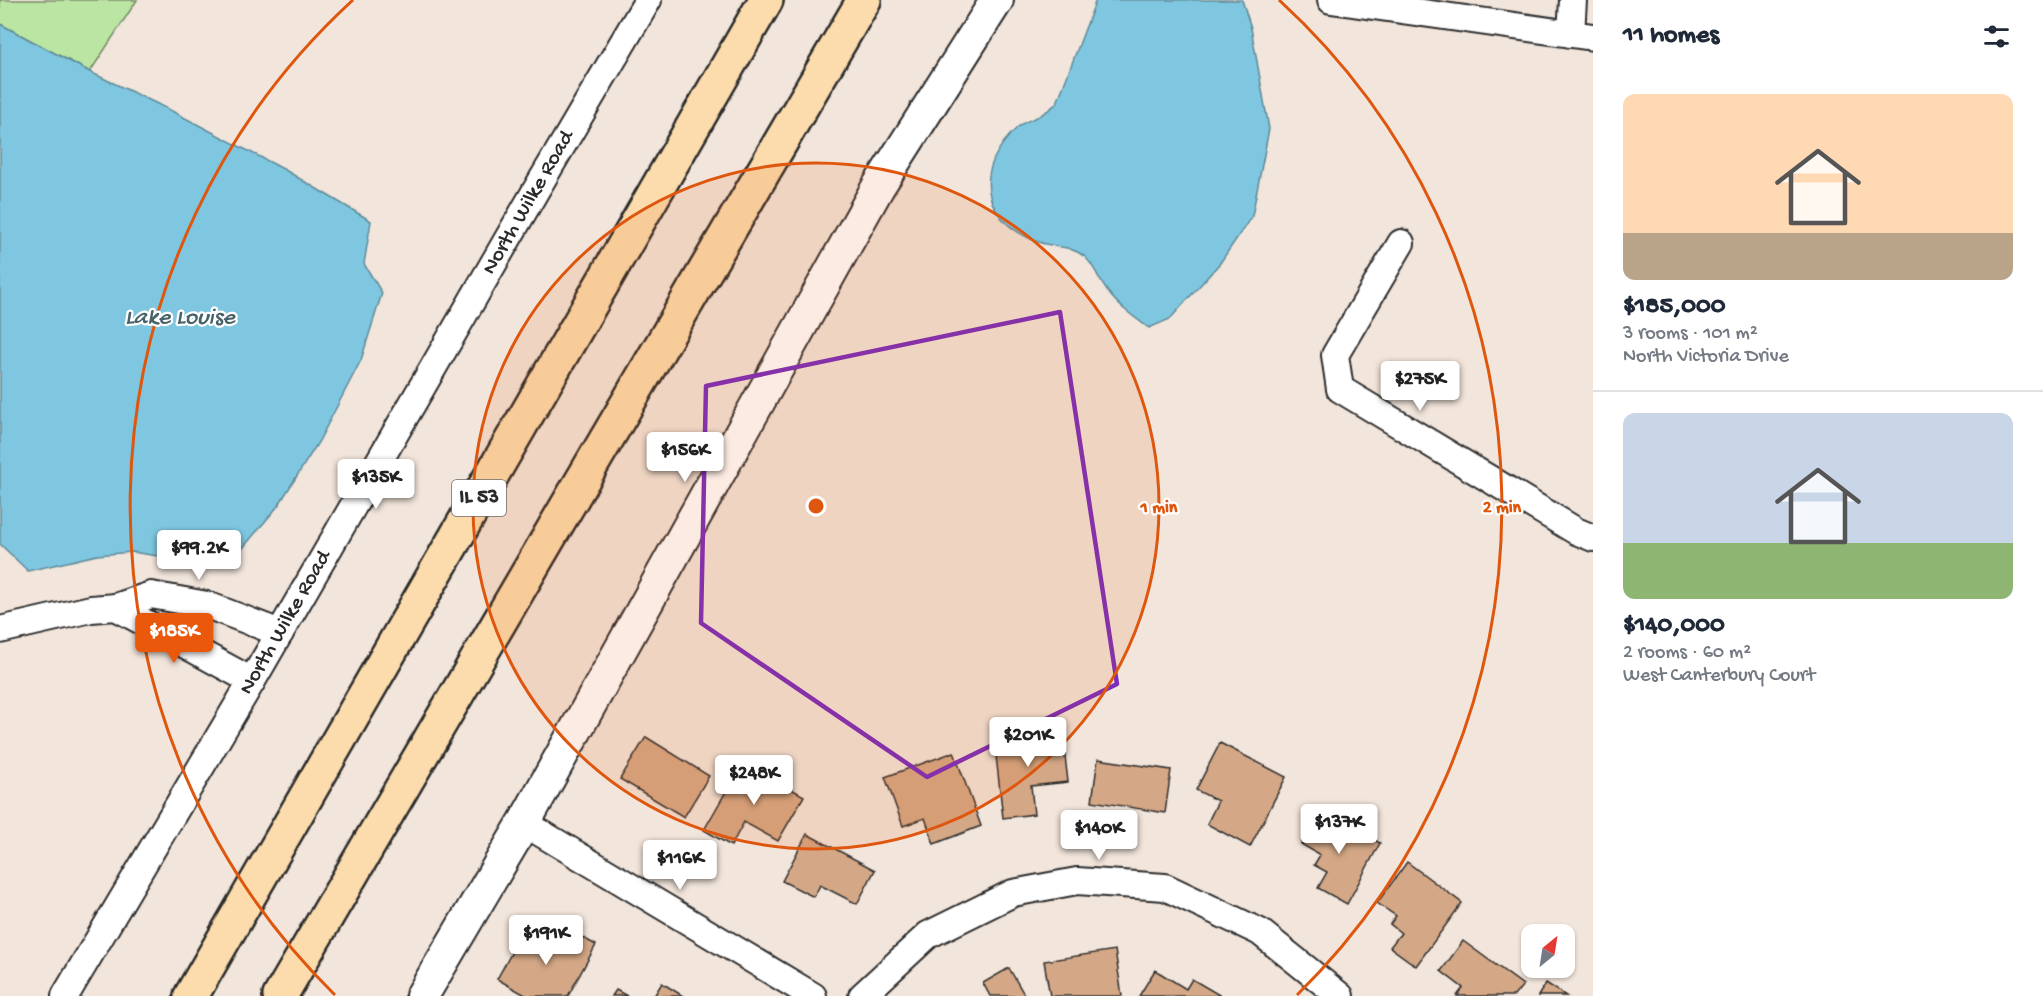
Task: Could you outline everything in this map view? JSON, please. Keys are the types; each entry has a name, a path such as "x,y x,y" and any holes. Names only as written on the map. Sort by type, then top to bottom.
{"highway":[{"name":"IL 53","path":"191,996 766,0"},
{"path":"280,996 864,0"},
{"path":"845,32 878,0"}],"street":[{"name":"North Wilke Road","path":"65,996 252,681 648,0"},
{"path":"422,996 525,823 878,187 998,0"},
{"path":"1331,0 1460,9 1582,35 1573,0"},
{"path":"1401,243 1335,355 1340,389 1576,531 1593,538"},
{"path":"0,630 91,609 116,607 151,595 207,605 280,633"},
{"path":"116,607 252,681"},
{"path":"525,823 813,996"},
{"path":"862,996 928,935 1013,893 1077,881 1165,887 1260,933 1340,996"}],"highlighted area":[{"path":"1060,312 1117,684 927,777 701,623 706,386"}],"green space":[{"path":"0,0 137,0 90,72 0,24"}],"water":[{"path":"1096,0 1242,0 1251,28 1269,129 1252,216 1220,263 1170,319 1149,328 1127,312 1112,297 1085,257 1073,250 1033,240 1015,230 1001,218 993,204 989,189 989,174 994,158 1004,142 1020,125 1044,113 1057,103"},
{"name":"Lake Louise","path":"0,24 285,170 371,221 364,264 382,293 361,360 319,441 278,506 237,555 184,560 132,552 97,555 28,571 0,544"}],"building":[{"path":"1062,730 1068,782 1031,786 1034,814 1003,818 994,738"},
{"path":"646,737 709,776 684,817 620,779"},
{"path":"1220,743 1286,777 1250,847 1207,824 1218,801 1196,790"},
{"path":"954,752 981,826 934,844 925,818 903,826 885,777"},
{"path":"1098,759 1171,770 1165,813 1092,801"},
{"path":"743,762 804,796 778,841 744,822 731,846 704,830"},
{"path":"1319,810 1380,843 1347,904 1318,888 1327,872 1314,865 1320,855 1301,844"},
{"path":"807,834 875,870 857,904 820,885 814,897 782,881"},
{"path":"1407,862 1462,903 1416,966 1390,947 1401,933 1390,924 1396,916 1377,903"},
{"path":"569,930 596,945 568,996 527,996 497,979 522,934 557,953"},
{"path":"1463,941 1523,985 1514,996 1457,996 1463,988 1441,971"},
{"path":"1115,950 1122,996 1050,996 1044,961"},
{"path":"1009,968 1025,996 990,996 983,983"},
{"path":"1155,970 1186,989 1192,979 1221,996 1139,996"},
{"path":"662,983 683,996 654,996"},
{"path":"1546,983 1566,996 1538,996"},
{"path":"616,990 627,996 612,996"}]}
